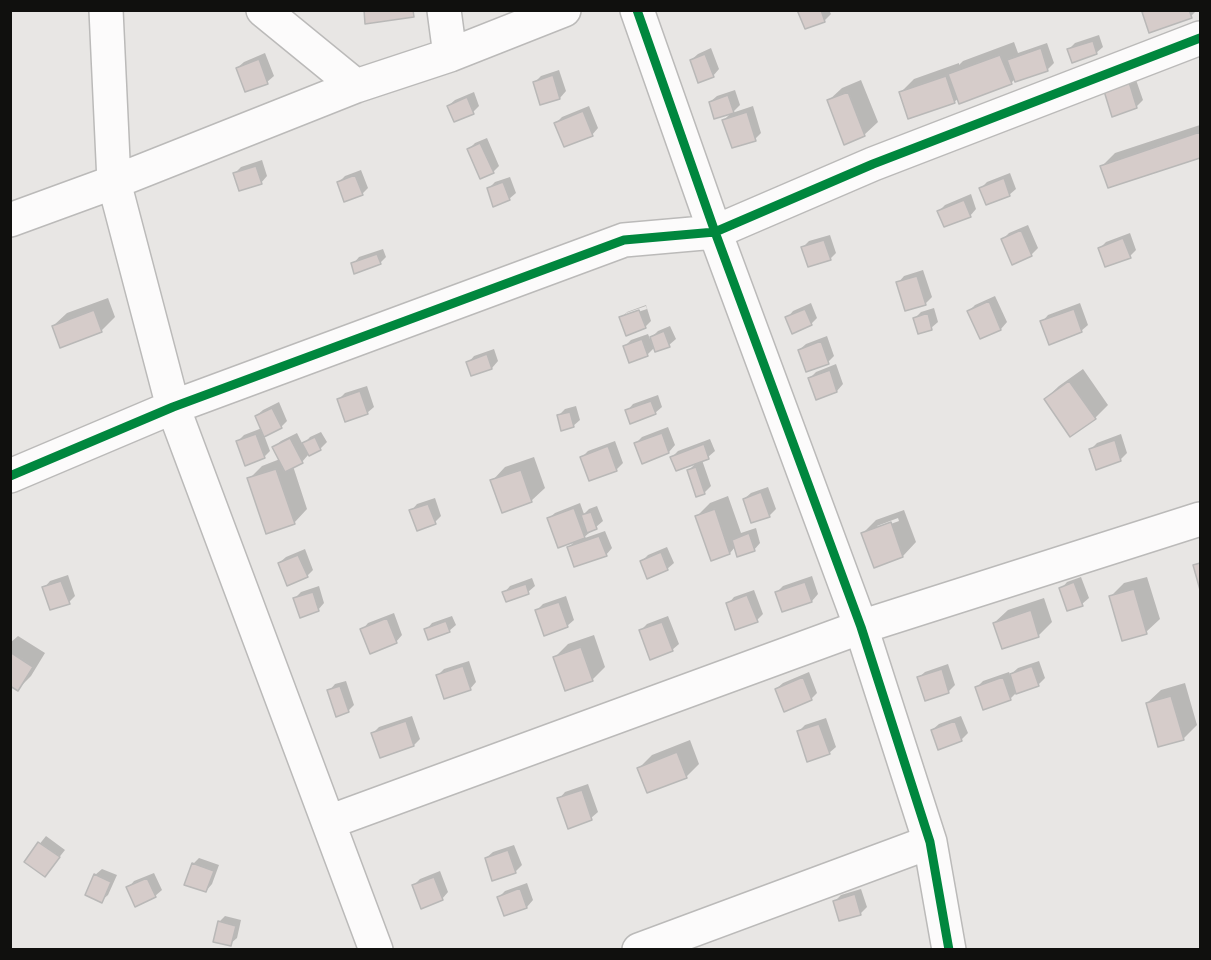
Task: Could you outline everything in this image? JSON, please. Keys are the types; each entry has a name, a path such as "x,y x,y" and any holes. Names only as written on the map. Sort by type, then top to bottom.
{"street":[{"path":"106,10 114,182 173,407 376,950"},
{"path":"262,10 356,86"},
{"path":"444,10 450,55"},
{"path":"10,220 114,182 356,86 450,55 564,10"},
{"path":"637,10 715,232 861,627 930,842 949,950"},
{"path":"10,476 173,407 624,240 715,232 873,164 1200,38"},
{"path":"329,822 861,627 1200,519"},
{"path":"639,950 930,842"}],"building":[{"path":"364,10 413,10 414,17 365,24"},
{"path":"797,10 821,10 825,22 805,29"},
{"path":"1189,10 1192,18 1149,33 1142,12"},
{"path":"1093,41 1097,54 1072,63 1067,49"},
{"path":"1041,48 1048,71 1015,82 1007,60"},
{"path":"705,54 714,77 698,83 690,60"},
{"path":"1000,55 1012,84 959,104 948,74"},
{"path":"259,59 268,84 245,92 236,68"},
{"path":"553,75 560,99 540,105 533,82"},
{"path":"946,76 955,103 908,119 899,92"},
{"path":"1129,82 1137,108 1112,117 1104,91"},
{"path":"848,92 865,136 844,145 827,100"},
{"path":"728,95 734,113 714,119 709,102"},
{"path":"467,97 474,114 454,122 447,106"},
{"path":"583,111 593,136 564,147 554,123"},
{"path":"747,112 756,141 732,148 722,120"},
{"path":"1200,132 1200,158 1108,188 1100,166"},
{"path":"480,143 494,173 480,179 467,149"},
{"path":"256,166 262,184 239,191 233,173"},
{"path":"355,175 363,195 344,202 337,182"},
{"path":"1004,178 1010,196 986,205 979,188"},
{"path":"503,182 510,200 493,207 487,188"},
{"path":"964,200 971,217 944,227 937,211"},
{"path":"1021,230 1032,256 1012,265 1001,239"},
{"path":"1123,238 1131,258 1105,267 1098,248"},
{"path":"824,240 831,260 808,267 801,247"},
{"path":"377,254 381,264 354,274 351,263"},
{"path":"917,276 926,305 905,311 896,282"},
{"path":"989,301 1001,330 980,339 967,311"},
{"path":"805,309 812,325 792,334 785,317"},
{"path":"1074,309 1082,332 1049,345 1040,321"},
{"path":"94,310 102,332 60,348 52,326"},
{"path":"639,310 646,328 626,336 619,317"},
{"path":"928,313 932,330 918,334 913,318"},
{"path":"664,331 670,347 655,352 650,337"},
{"path":"642,339 648,356 629,363 623,346"},
{"path":"821,341 829,364 806,372 798,350"},
{"path":"487,354 492,369 471,376 466,362"},
{"path":"830,370 837,392 816,400 808,378"},
{"path":"1069,381 1096,419 1070,437 1044,399"},
{"path":"360,391 368,414 345,422 337,399"},
{"path":"651,401 656,414 630,424 625,410"},
{"path":"272,408 282,428 264,437 255,416"},
{"path":"570,412 574,427 561,431 557,415"},
{"path":"662,433 669,453 642,464 634,443"},
{"path":"256,434 265,458 245,466 236,441"},
{"path":"315,437 321,450 309,456 302,443"},
{"path":"290,438 303,463 285,472 272,447"},
{"path":"1115,440 1121,461 1096,470 1089,449"},
{"path":"704,444 709,459 676,471 670,457"},
{"path":"608,446 617,471 589,481 580,457"},
{"path":"696,467 705,494 696,497 687,470"},
{"path":"276,469 295,524 266,534 247,478"},
{"path":"521,470 532,502 502,513 490,480"},
{"path":"761,492 770,517 751,523 743,499"},
{"path":"428,504 436,524 417,531 409,510"},
{"path":"574,508 585,538 558,548 547,518"},
{"path":"715,509 730,554 711,561 695,516"},
{"path":"591,512 597,529 587,533 581,515"},
{"path":"891,522 903,557 874,568 861,533"},
{"path":"749,533 755,551 737,557 732,540"},
{"path":"599,536 607,556 574,567 567,547"},
{"path":"661,552 668,570 647,579 640,561"},
{"path":"298,555 308,577 287,586 278,563"},
{"path":"1200,563 1200,590 1193,565"},
{"path":"61,581 70,604 50,610 42,587"},
{"path":"805,582 812,602 782,612 775,592"},
{"path":"1074,582 1083,606 1067,611 1059,588"},
{"path":"526,584 529,594 506,602 502,592"},
{"path":"1134,589 1147,634 1122,641 1109,596"},
{"path":"313,592 319,611 300,618 293,598"},
{"path":"747,595 758,622 735,630 726,603"},
{"path":"559,602 568,627 544,636 535,610"},
{"path":"1031,610 1039,637 1002,649 993,623"},
{"path":"387,618 397,643 370,654 360,629"},
{"path":"446,621 450,632 428,640 424,629"},
{"path":"662,622 673,651 650,660 639,630"},
{"path":"581,647 593,681 565,691 553,657"},
{"path":"10,652 33,667 18,691 10,686"},
{"path":"463,666 471,690 444,699 436,675"},
{"path":"1032,666 1039,686 1016,694 1010,674"},
{"path":"942,669 949,693 925,701 917,677"},
{"path":"803,677 812,700 784,712 775,689"},
{"path":"1003,677 1011,700 983,710 975,687"},
{"path":"340,686 349,712 336,717 327,690"},
{"path":"1171,696 1184,740 1158,747 1146,703"},
{"path":"406,721 414,746 380,758 371,733"},
{"path":"955,721 962,741 938,750 931,730"},
{"path":"819,724 830,754 807,762 797,731"},
{"path":"677,752 687,778 647,793 637,768"},
{"path":"582,790 592,820 568,829 557,798"},
{"path":"38,842 60,857 45,877 24,862"},
{"path":"508,850 516,873 492,881 485,858"},
{"path":"192,863 214,871 206,892 184,885"},
{"path":"94,874 111,882 102,903 85,895"},
{"path":"434,877 443,900 421,909 412,885"},
{"path":"147,878 156,897 135,907 126,887"},
{"path":"520,888 527,908 504,916 497,897"},
{"path":"855,894 861,915 839,921 833,901"},
{"path":"218,921 236,926 231,946 213,942"}],"cycle path":[{"path":"637,10 715,232 861,627 930,842 949,950"},
{"path":"10,476 173,407 624,240 715,232 873,164 1200,38"}]}
